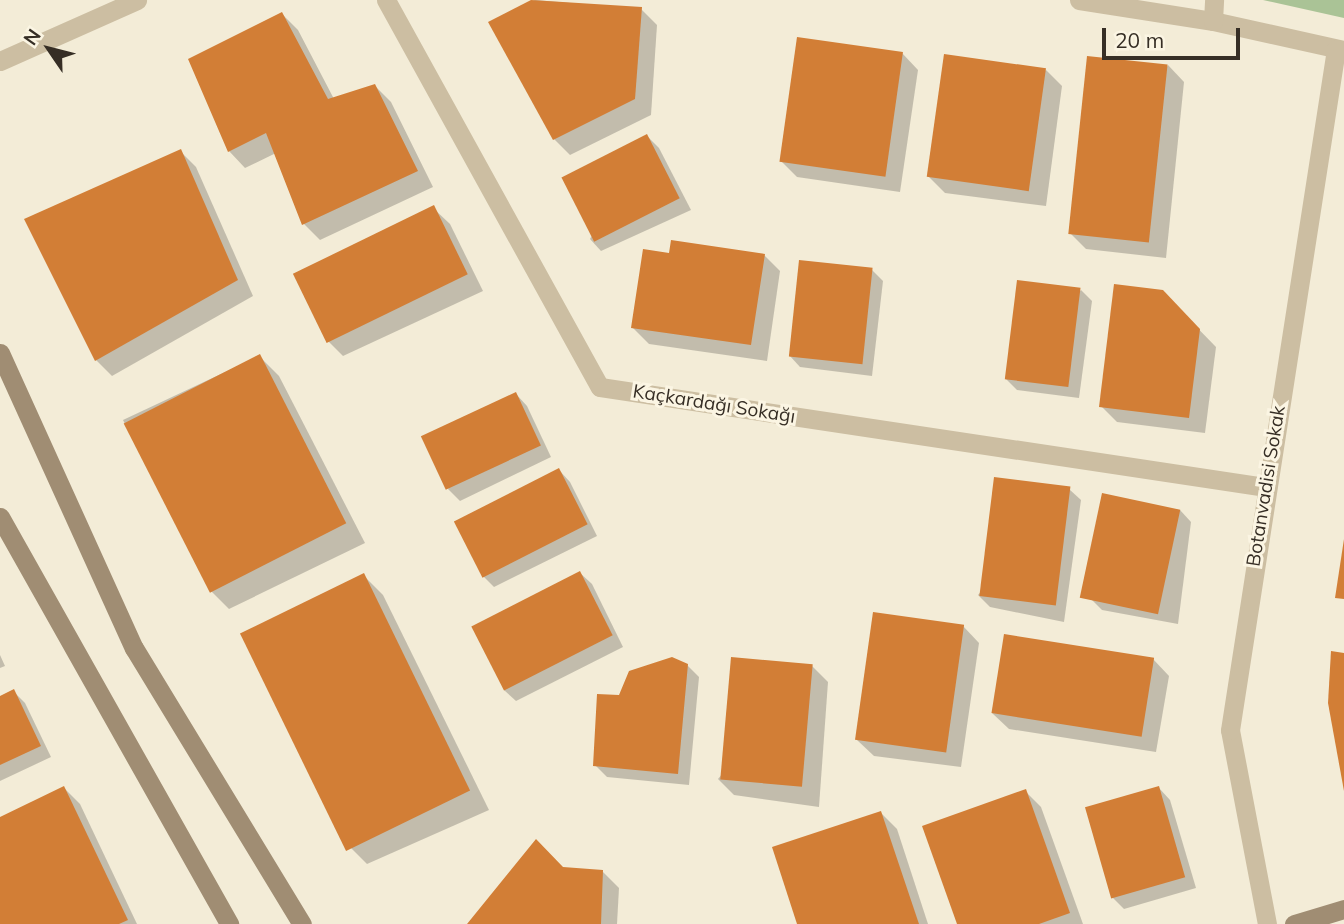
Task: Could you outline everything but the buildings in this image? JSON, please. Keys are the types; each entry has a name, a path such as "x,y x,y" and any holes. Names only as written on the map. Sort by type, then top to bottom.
{"main road":[{"path":"0,353 134,648 302,924"},
{"path":"0,517 229,924"},
{"path":"1294,924 1344,909"}],"street":[{"path":"0,61 137,0"},
{"name":"Kaçkardağı Sokağı","path":"386,0 600,387 1265,487"},
{"path":"1079,0 1213,20 1340,49"},
{"path":"1213,20 1214,0"},
{"name":"Botanvadisi Sokak","path":"1267,924 1230,730 1265,487 1340,49"}],"green space":[{"path":"1263,0 1344,0 1344,18"}]}
